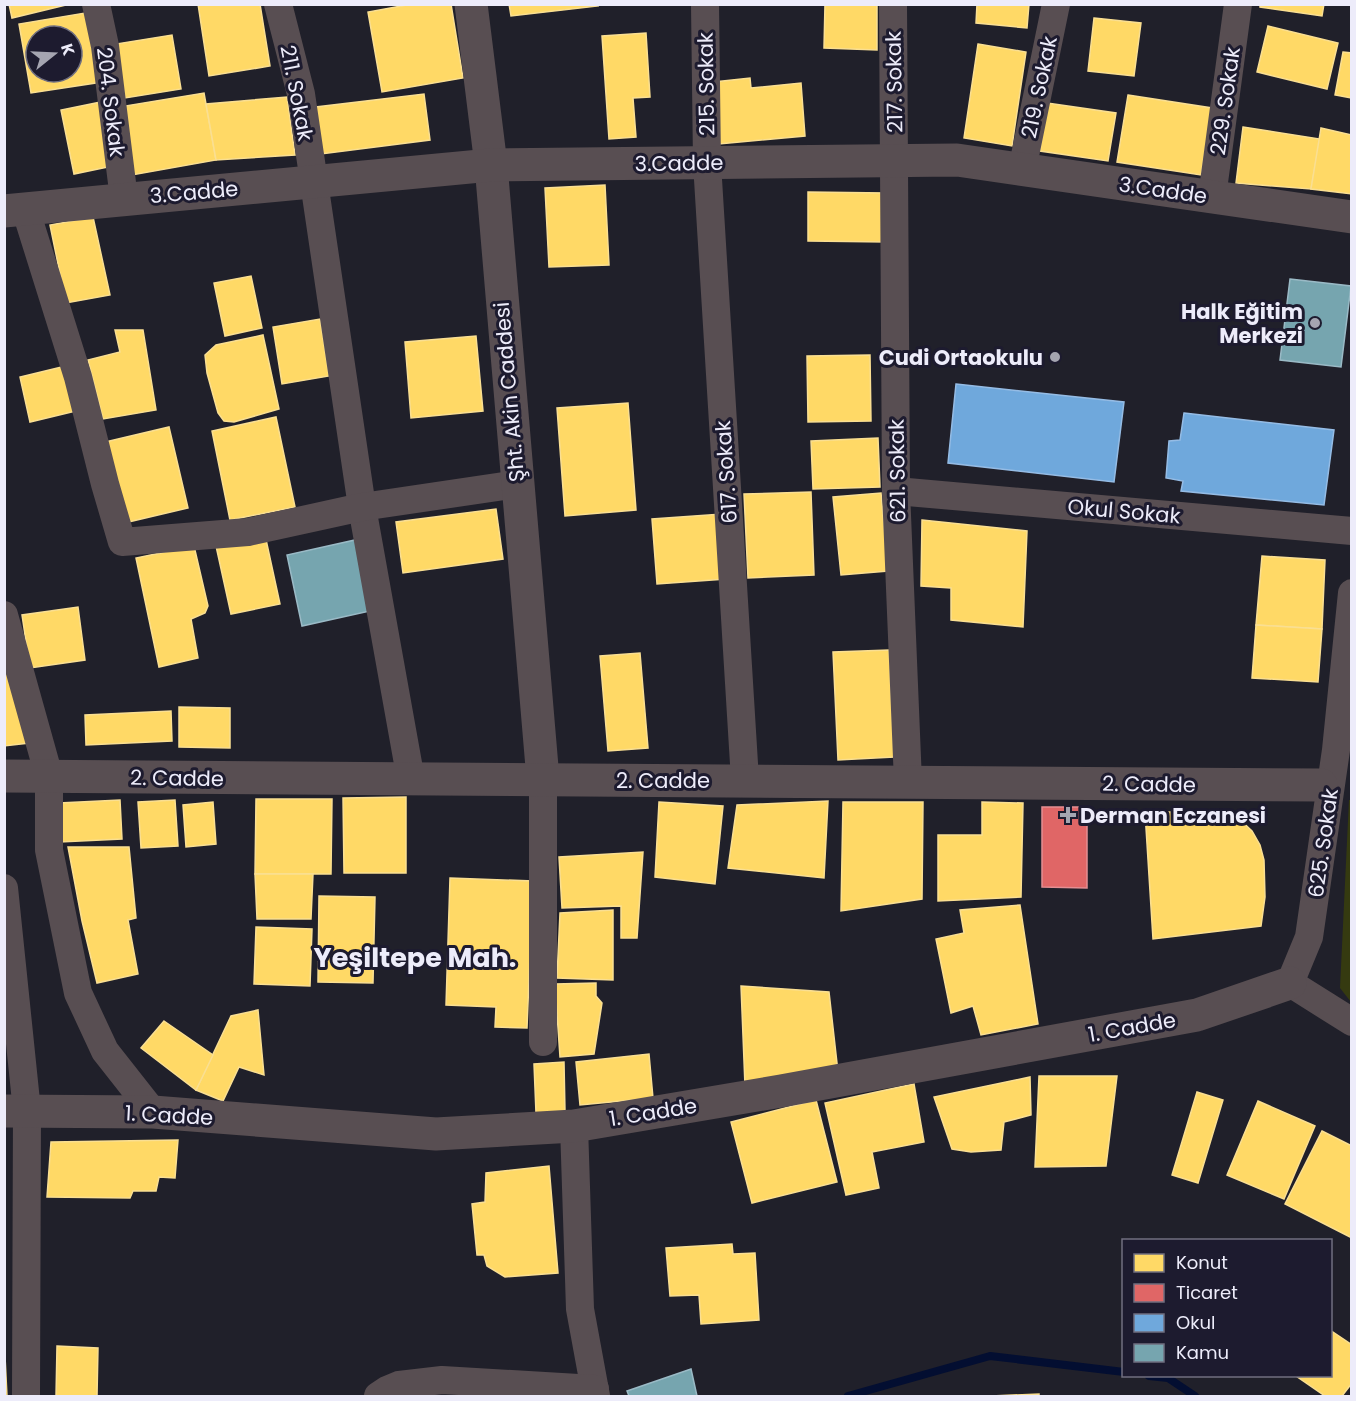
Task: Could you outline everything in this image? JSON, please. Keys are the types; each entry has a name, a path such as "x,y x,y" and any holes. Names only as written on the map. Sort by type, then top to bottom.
{"street":[{"name":"204. Sokak","path":"96,4 105,46 124,199"},
{"name":"211. Sokak","path":"278,4 301,94 362,507 411,780"},
{"name":"Şht. Akin Caddesi","path":"471,4 491,165 543,779"},
{"name":"215. Sokak","path":"705,4 707,163"},
{"name":"217. Sokak","path":"893,4 896,160"},
{"name":"219. Sokak","path":"1022,170 1056,4"},
{"name":"229. Sokak","path":"1212,197 1238,4"},
{"name":"621. Sokak","path":"896,160 896,491 908,782"},
{"name":"3.Cadde","path":"15,209 491,165 957,160 1352,217"},
{"name":"617. Sokak","path":"707,163 746,780"},
{"path":"15,209 78,377 122,542 248,532 362,507 517,484"},
{"name":"Okul Sokak","path":"896,491 1352,531"},
{"name":"625. Sokak","path":"1290,983 1309,938 1335,785 1352,592"},
{"path":"4,615 49,776 49,850 78,993 105,1051 153,1112"},
{"name":"2. Cadde","path":"4,776 1335,785"},
{"path":"543,779 543,1042"},
{"path":"4,888 16,1111 26,1396"},
{"path":"1290,983 1352,1022"},
{"name":"1. Cadde","path":"16,1111 153,1112 436,1134 574,1126 1197,1016 1290,983"},
{"path":"378,1396 399,1385 442,1380 596,1393 580,1309 574,1126"}],"green space":[{"path":"1349,800 1352,800 1351,1002 1340,988"}],"building: Konut":[{"path":"9,4 70,4 12,18"},
{"path":"198,4 260,4 270,66 209,76"},
{"path":"412,4 451,4 463,78 382,92 368,12"},
{"path":"509,4 597,4 598,6 511,16"},
{"path":"825,4 877,4 877,50 824,48"},
{"path":"977,4 1029,4 1027,28 976,23"},
{"path":"1260,4 1324,4 1322,16 1260,7"},
{"path":"91,12 102,82 31,93 29,84 84,84 84,24 24,24 24,53 19,24"},
{"path":"1094,18 1141,23 1134,76 1088,71"},
{"path":"1268,26 1338,43 1327,89 1257,72"},
{"path":"646,33 650,97 633,98 636,137 609,139 602,36"},
{"path":"172,35 181,89 125,98 116,44"},
{"path":"978,44 1026,52 1012,146 964,138"},
{"path":"1343,52 1352,53 1352,98 1335,95"},
{"path":"750,78 751,88 801,83 805,136 719,144 714,82"},
{"path":"204,93 216,160 132,175 119,107"},
{"path":"424,94 430,140 321,154 316,107"},
{"path":"1128,95 1212,108 1201,175 1117,162"},
{"path":"287,97 295,155 216,160 206,104"},
{"path":"101,102 113,166 74,174 61,110"},
{"path":"1047,103 1116,113 1108,161 1040,151"},
{"path":"1243,127 1320,139 1311,189 1236,183"},
{"path":"1321,128 1352,135 1352,194 1311,189"},
{"path":"605,185 609,265 549,267 545,188"},
{"path":"808,192 886,193 886,242 808,241"},
{"path":"93,217 110,295 66,303 50,225"},
{"path":"251,276 262,328 225,336 214,283"},
{"path":"320,319 329,376 282,384 273,327"},
{"path":"115,330 143,330 156,410 103,419 88,360 120,352"},
{"path":"263,335 279,409 234,422 224,421 218,413 207,373 205,355 216,345"},
{"path":"476,336 483,411 411,418 405,342"},
{"path":"870,355 871,421 808,422 807,356"},
{"path":"66,366 76,411 30,422 20,377"},
{"path":"628,403 636,510 565,516 557,408"},
{"path":"276,417 295,507 230,520 212,431"},
{"path":"169,427 188,508 124,523 105,442"},
{"path":"878,438 880,487 813,489 811,441"},
{"path":"811,492 814,575 748,578 744,494"},
{"path":"881,493 888,571 841,575 833,497"},
{"path":"496,509 503,559 403,573 396,522"},
{"path":"722,514 726,579 657,584 652,519"},
{"path":"922,520 1027,531 1023,627 951,620 951,588 921,586"},
{"path":"265,535 280,604 231,614 216,546"},
{"path":"194,546 208,606 205,613 191,619 198,658 159,667 136,558"},
{"path":"1262,556 1325,560 1322,629 1256,625"},
{"path":"78,607 85,660 30,668 22,615"},
{"path":"1256,625 1322,629 1318,682 1252,678"},
{"path":"889,650 894,757 838,760 833,652"},
{"path":"640,653 648,748 608,751 600,656"},
{"path":"4,659 29,743 4,746"},
{"path":"179,707 230,708 230,748 179,747"},
{"path":"171,711 172,741 86,745 85,715"},
{"path":"406,797 406,873 344,873 343,798"},
{"path":"256,799 332,799 331,874 255,874"},
{"path":"120,800 122,839 60,842 59,803"},
{"path":"175,800 178,846 141,848 138,802"},
{"path":"828,801 824,878 728,868 737,805"},
{"path":"213,802 216,844 186,847 183,805"},
{"path":"659,802 723,806 715,884 655,877"},
{"path":"843,802 923,802 922,899 841,911"},
{"path":"982,802 1023,803 1021,897 938,901 938,835 982,835"},
{"path":"1145,812 1218,812 1237,817 1252,831 1260,845 1264,860 1265,897 1261,926 1153,939"},
{"path":"68,847 129,847 136,918 128,920 138,974 97,983"},
{"path":"643,852 637,938 621,938 621,906 562,908 559,857"},
{"path":"255,874 313,874 311,919 257,919"},
{"path":"450,878 533,881 527,1028 495,1027 496,1007 446,1005"},
{"path":"319,896 375,897 373,983 318,982"},
{"path":"1020,905 1038,1024 981,1035 973,1006 951,1013 936,939 964,933 960,910"},
{"path":"613,910 613,980 557,978 560,913"},
{"path":"256,927 312,929 310,986 254,984"},
{"path":"596,983 596,996 602,1003 594,1054 560,1057 555,984"},
{"path":"741,986 829,992 838,1072 745,1086"},
{"path":"258,1010 264,1075 239,1067 223,1101 196,1090 231,1016"},
{"path":"164,1021 213,1055 196,1090 141,1048"},
{"path":"649,1054 653,1098 580,1105 576,1062"},
{"path":"564,1062 565,1112 536,1113 534,1064"},
{"path":"1039,1076 1117,1076 1106,1166 1035,1167"},
{"path":"1030,1077 1031,1115 1004,1122 1001,1150 971,1152 952,1149 934,1097"},
{"path":"914,1084 924,1142 872,1152 879,1188 846,1195 825,1103"},
{"path":"1197,1092 1223,1100 1198,1183 1172,1175"},
{"path":"816,1100 837,1182 752,1203 731,1122"},
{"path":"1258,1101 1315,1126 1284,1199 1227,1175"},
{"path":"1322,1131 1352,1146 1352,1238 1285,1204"},
{"path":"178,1140 175,1178 159,1177 156,1191 133,1191 130,1198 47,1197 51,1142"},
{"path":"549,1166 558,1273 505,1277 487,1266 484,1255 477,1255 472,1204 485,1202 486,1173"},
{"path":"732,1244 733,1254 755,1253 759,1320 701,1324 699,1295 670,1296 666,1248"},
{"path":"1332,1331 1352,1345 1352,1383 1342,1396 1325,1396 1297,1377 1332,1377"},
{"path":"57,1346 98,1348 97,1396 56,1396"},
{"path":"5,1356 7,1396 4,1396"},
{"path":"1039,1394 1039,1396 991,1396"}],"building: Ticaret":[{"path":"1042,807 1087,807 1087,888 1042,887"}],"building: Okul":[{"path":"956,384 1124,402 1114,482 948,463"},
{"path":"1184,413 1334,430 1324,505 1181,491 1183,481 1166,478 1169,441 1180,440"}],"building: Kamu":[{"name":"Halk Eğitim Merkezi","path":"1290,279 1351,286 1341,367 1280,360"},
{"path":"355,540 370,611 302,626 287,555"},
{"path":"691,1369 697,1396 629,1396 627,1391"}],"waterway":[{"path":"848,1396 990,1356 1122,1372"},
{"path":"1158,1377 1168,1378 1195,1396"}],"place":[{"name":"Halk Eğitim Merkezi","path":"1315,323"},
{"name":"Cudi Ortaokulu","path":"1055,357"},
{"name":"Derman Eczanesi","path":"1068,815"}],"district":[{"name":"Yeşiltepe Mah.","path":"415,957"}]}
